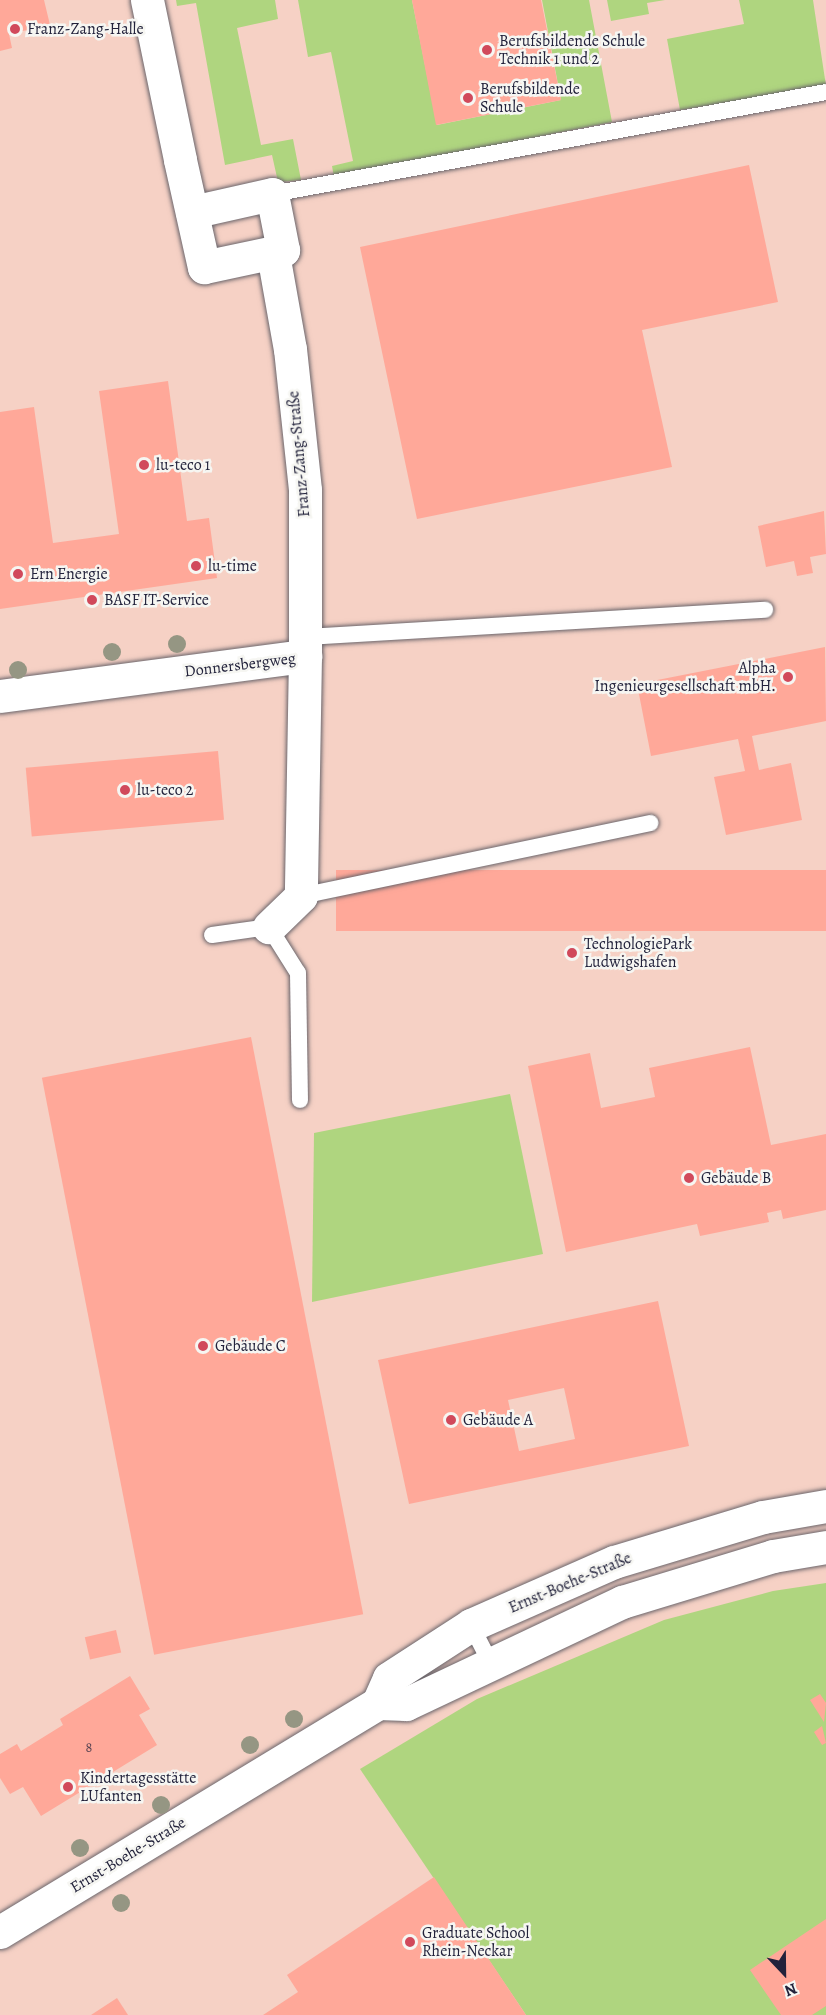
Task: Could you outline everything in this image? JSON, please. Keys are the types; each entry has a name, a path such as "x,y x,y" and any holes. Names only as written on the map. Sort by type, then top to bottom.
{"street":[{"path":"147,0 204,267 273,254"},
{"path":"192,212 272,194"},
{"name":"Franz-Zang-Straße","path":"272,194 284,250 273,254 290,349 305,490 305,647"},
{"name":"Donnersbergweg","path":"0,696 305,647 301,896"},
{"path":"269,927 301,896"},
{"name":"Ernst-Boehe-Straße","path":"0,1932 378,1703 389,1678 471,1625 614,1562 763,1517 826,1506"},
{"path":"378,1703 406,1704 490,1662 622,1602 773,1556 826,1547"}],"lane":[{"path":"272,194 826,92"},
{"path":"305,647 765,610"},
{"path":"301,896 650,823"},
{"path":"212,935 269,927 298,973 300,1100"},
{"path":"763,1517 773,1556"},
{"path":"471,1625 490,1662"}],"shaded area":[{"path":"0,0 826,0 826,1583 774,1592 826,2015 0,2015"}],"green space":[{"path":"176,0 275,0 278,19 237,28 261,145 293,139 301,180 278,182 272,155 225,165 196,3 177,6"},
{"path":"298,0 412,0 437,125 561,100 542,0 589,0 612,122 334,177 332,166 353,161 331,52 308,57"},
{"path":"607,0 665,0 647,3 649,14 611,21"},
{"path":"739,0 813,0 826,86 680,110 667,39 744,24"},
{"path":"510,1094 543,1254 312,1302 314,1133"},
{"path":"826,1583 826,2015 526,2015 360,1769 477,1699 664,1620 773,1591"}],"building":[{"name":"Franz-Zang-Halle","path":"0,0 44,0 50,25 9,34 12,48 0,51"},
{"name":"Berufsbildende Schule Technik 1 und 2","path":"412,0 541,0 561,100 436,125"},
{"path":"749,165 778,302 642,330 672,467 417,519 360,247"},
{"name":"lu-teco 1","path":"168,381 187,521 209,518 217,578 0,609 0,412 34,407 53,543 119,534 99,391"},
{"path":"824,511 826,554 810,557 813,573 797,576 794,561 766,567 758,526"},
{"path":"825,647 826,721 752,736 759,770 791,763 802,820 726,835 714,777 745,771 738,739 651,756 637,684"},
{"name":"lu-teco 2","path":"218,751 224,820 32,837 26,768"},
{"path":"336,870 826,870 826,931 336,931"},
{"name":"Gebäude C","path":"251,1037 363,1614 154,1655 42,1078"},
{"name":"Gebäude B","path":"750,1047 771,1145 826,1134 826,1210 783,1219 781,1210 767,1213 769,1222 700,1236 697,1224 566,1252 528,1066 590,1053 601,1108 655,1097 649,1068"},
{"name":"Gebäude A","path":"658,1301 689,1446 409,1504 378,1360","holes":["564,1388 575,1439 519,1451 508,1400"]},
{"path":"116,1630 121,1652 90,1660 85,1637"},
{"name":"Kindertagesstätte LUfanten","path":"130,1676 150,1709 139,1715 157,1745 41,1816 23,1787 10,1794 0,1778 0,1754 17,1744 21,1751 63,1725 60,1719"},
{"path":"820,1694 826,1703 824,1722 810,1700"},
{"path":"822,1726 826,1743 822,1745 814,1732"},
{"path":"434,1877 526,2015 263,2015 298,1992 287,1975"},
{"path":"826,1919 826,2006 812,2015 781,2015 750,1970"},
{"path":"117,1998 128,2015 91,2015"}],"place":[{"name":"Franz-Zang-Halle","path":"15,29"},
{"name":"Berufsbildende Schule Technik 1 und 2","path":"487,50"},
{"name":"Berufsbildende Schule","path":"468,98"},
{"name":"lu-teco 1","path":"144,465"},
{"name":"lu-time","path":"196,566"},
{"name":"Ern Energie","path":"18,574"},
{"name":"BASF IT-Service","path":"92,600"},
{"name":"Alpha Ingenieurgesellschaft mbH.","path":"788,677"},
{"name":"lu-teco 2","path":"125,790"},
{"name":"TechnologiePark Ludwigshafen","path":"572,953"},
{"name":"Gebäude B","path":"689,1178"},
{"name":"Gebäude C","path":"203,1346"},
{"name":"Gebäude A","path":"451,1420"},
{"name":"Kindertagesstätte LUfanten","path":"68,1787"},
{"name":"Graduate School Rhein-Neckar","path":"410,1942"}]}
